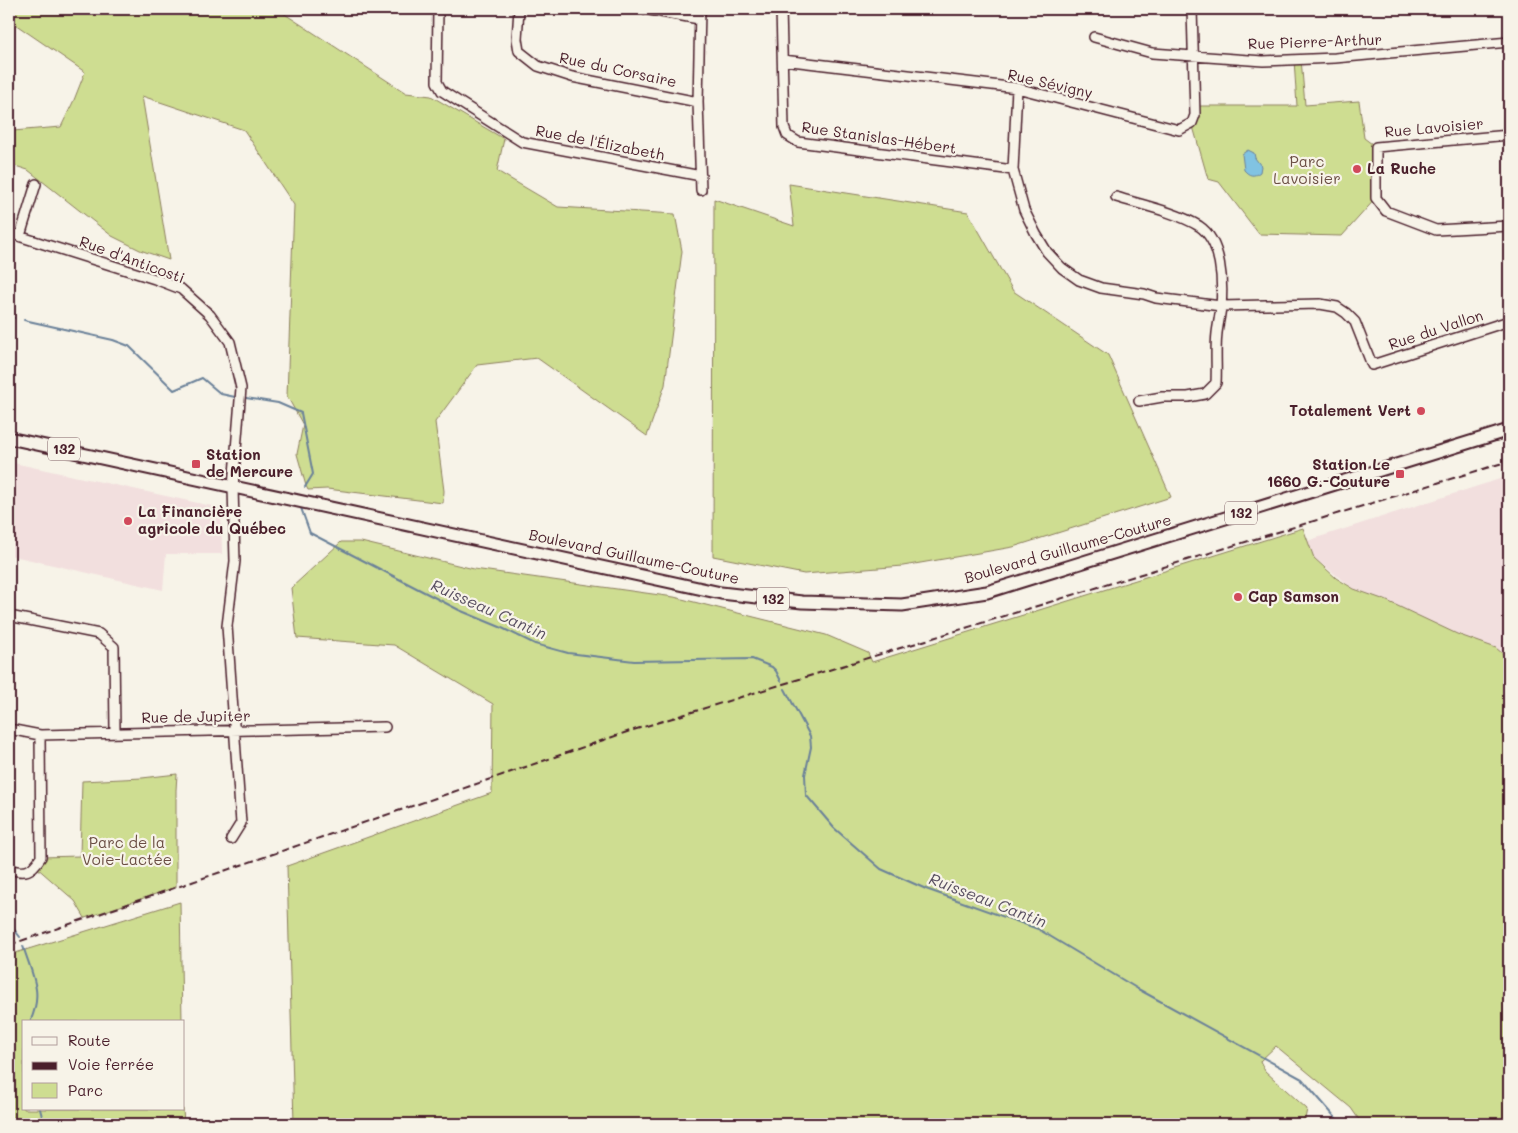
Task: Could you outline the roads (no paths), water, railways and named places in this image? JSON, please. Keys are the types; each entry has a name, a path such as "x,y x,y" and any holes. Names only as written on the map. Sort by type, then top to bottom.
{"main road":[{"name":"Boulevard Guillaume-Couture","path":"9,438 721,593 802,602 902,605 987,592 1509,430"}],"street":[{"name":"Rue de l'Élizabeth","path":"438,9 437,82 442,91 522,142 701,176"},
{"name":"Rue du Corsaire","path":"519,9 517,39 519,51 538,66 572,77 698,102"},
{"path":"644,9 699,19"},
{"path":"700,9 698,102 701,190"},
{"name":"Rue Stanislas-Hébert","path":"782,9 784,127 787,135 798,142 1013,170"},
{"name":"Rue Sévigny","path":"784,60 1017,88 1179,130 1192,123 1195,115 1192,9"},
{"name":"Rue Pierre-Arthur","path":"1094,37 1152,53 1262,61 1326,58 1509,42"},
{"path":"1017,88 1013,170 1024,210 1047,252 1062,268 1079,280 1100,288 1144,294 1156,298 1221,306"},
{"name":"Rue Lavoisier","path":"1509,135 1376,147 1376,198 1386,211 1436,230 1509,226"},
{"path":"20,236 36,184"},
{"path":"1116,197 1183,218 1199,226 1210,235 1215,247 1221,275 1216,383 1205,394 1188,397 1162,397 1139,401"},
{"name":"Rue d'Anticosti","path":"9,233 181,289 210,316 230,342 238,366 241,388 233,487 235,561 227,626 241,823 231,839"},
{"name":"Rue du Vallon","path":"1221,306 1320,304 1337,307 1355,322 1372,365 1509,321"},
{"path":"9,616 99,634 114,647 115,732"},
{"name":"Rue de Jupiter","path":"9,729 40,735 385,727"},
{"path":"9,869 22,873 31,869 40,857 40,735"}],"water":[{"path":"1248,150 1254,153 1261,166 1260,172 1256,175 1250,175 1244,170 1242,154"}],"waterway":[{"name":"Ruisseau Cantin","path":"9,317 14,318"},
{"name":"Ruisseau Cantin","path":"24,320 113,340 129,346 174,390 202,378 221,394 235,397"},
{"name":"Ruisseau Cantin","path":"246,398 278,403 301,413 313,474 305,487"},
{"name":"Ruisseau Cantin","path":"301,508 310,533 459,610 535,644 568,653 634,661 752,659 772,667 781,681"},
{"name":"Ruisseau Cantin","path":"785,689 810,736 811,747 805,775 806,795 834,828 881,869 926,889 1038,929 1138,989 1302,1079 1341,1124"},
{"path":"9,923 20,937"},
{"path":"23,946 33,975 36,992 36,1002 31,1020"},
{"path":"40,1110 44,1124"}],"railway":[{"path":"9,945 627,732 1509,461"}],"place":[{"name":"La Ruche","path":"1357,169"},
{"name":"Totalement Vert","path":"1421,411"},
{"name":"Station de Mercure","path":"196,464"},
{"name":"Station Le 1660 G.-Couture","path":"1400,474"},
{"name":"La Financière agricole du Québec","path":"128,521"},
{"name":"Cap Samson","path":"1238,597"}],"park label":[{"name":"Parc Lavoisier","path":"1307,170"},
{"name":"Parc de la Voie-Lactée","path":"127,852"}]}
